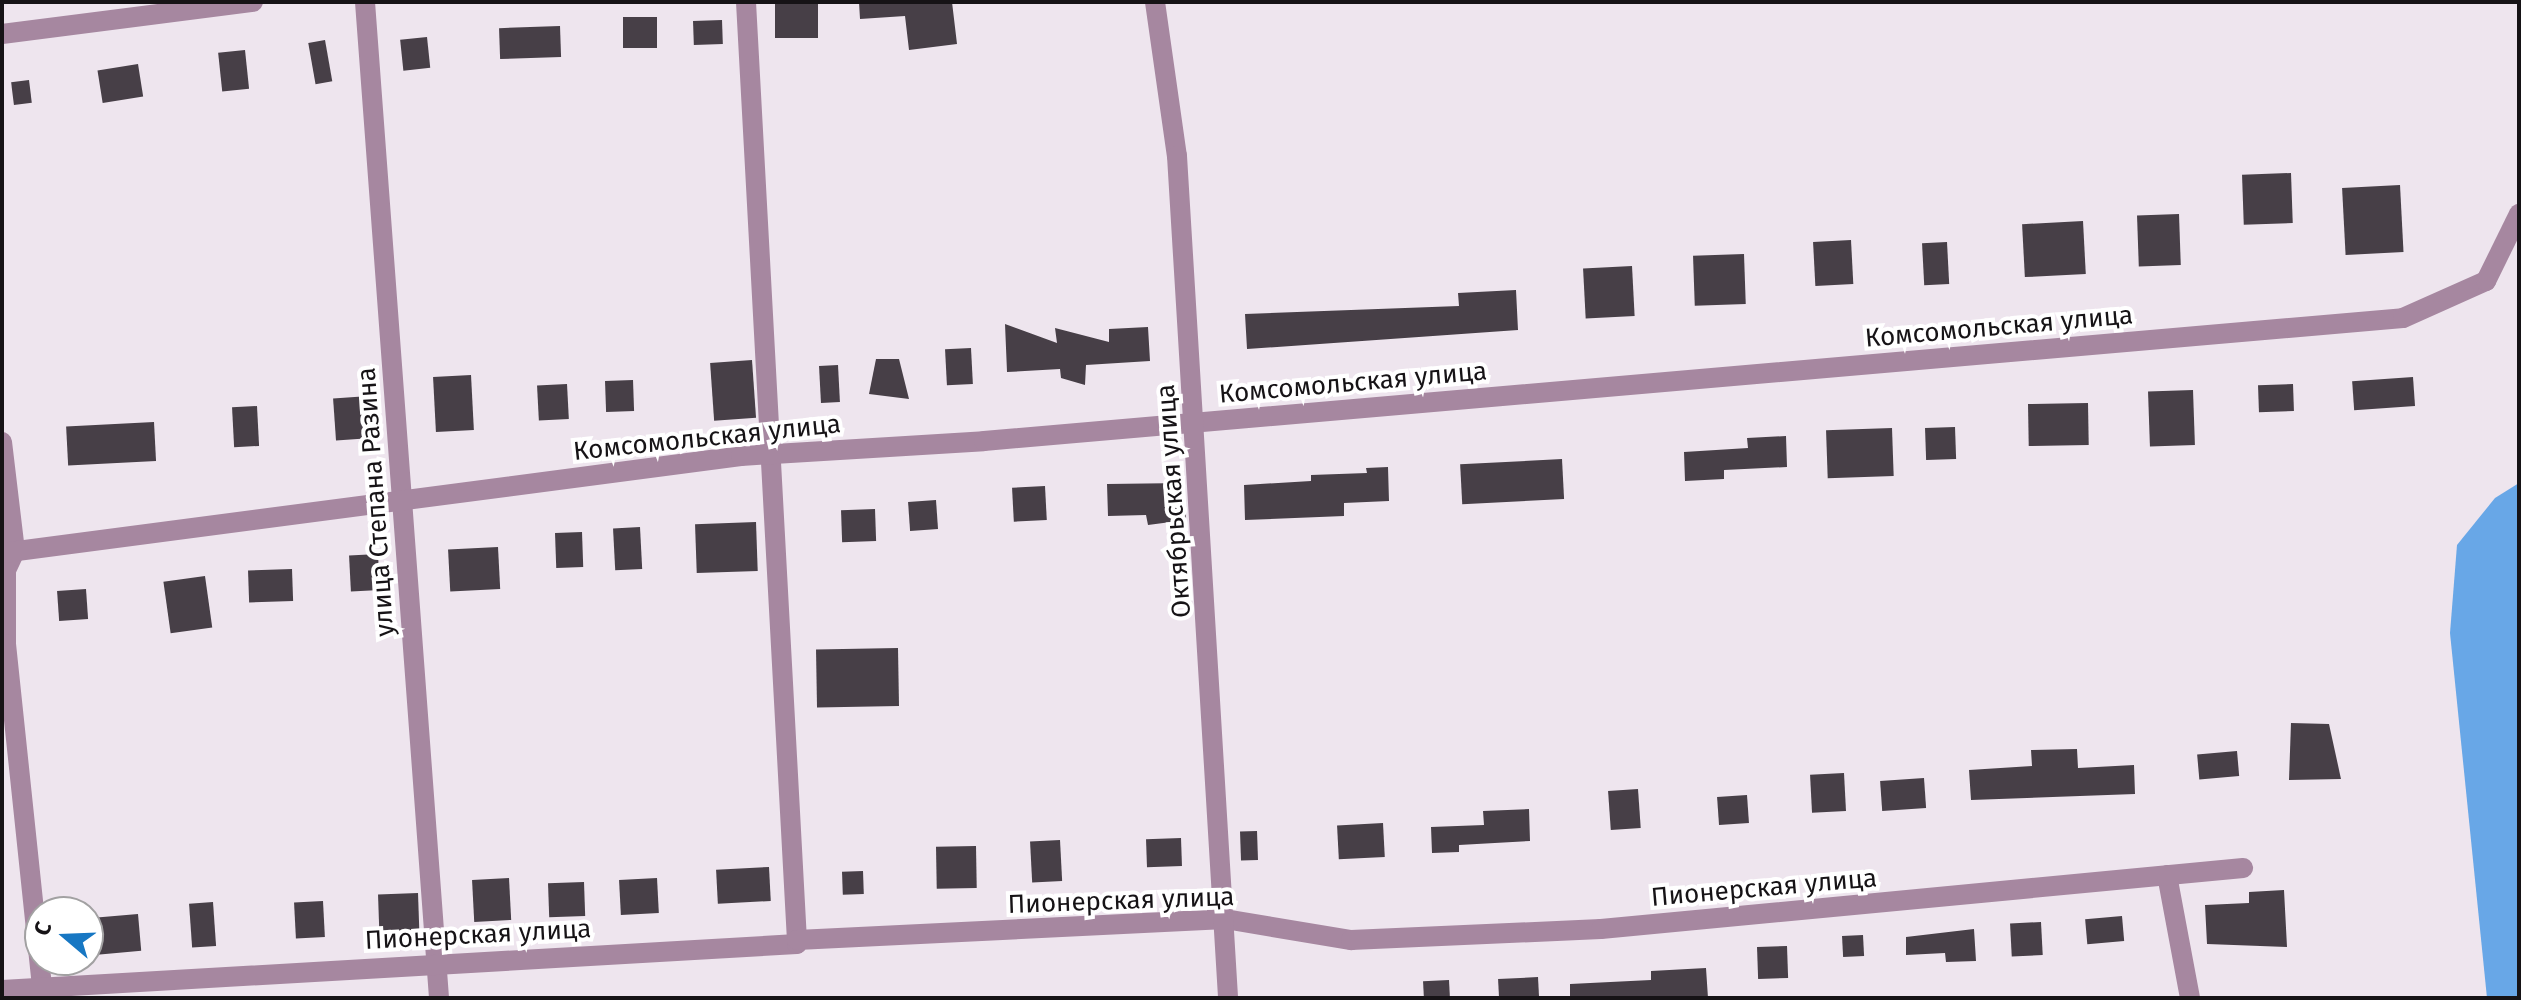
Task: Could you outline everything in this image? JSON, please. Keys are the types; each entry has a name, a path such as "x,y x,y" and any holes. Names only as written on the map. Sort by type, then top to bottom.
{"street":[{"path":"2,34 253,2"},
{"name":"улица Степана Разина","path":"365,2 439,998"},
{"path":"746,2 774,454 797,940"},
{"name":"Октябрьская улица","path":"1155,2 1177,156 1228,998"},
{"name":"Комсомольская улица","path":"9,552 774,454 1195,422 2403,318 2486,281 2519,214"},
{"path":"2,442 9,552 6,570 6,644 42,988"},
{"name":"Пионерская улица","path":"2,990 436,962 797,944 797,940 1225,919 1351,940 1585,930 2243,868"},
{"path":"2167,875 2190,998"}],"water":[{"path":"2519,483 2519,998 2487,998 2450,633 2457,545 2495,498"}],"building":[{"path":"775,2 818,2 818,38 775,38"},
{"path":"859,2 952,2 957,44 909,50 905,16 860,19"},
{"path":"623,17 657,17 657,48 623,48"},
{"path":"722,20 723,44 694,45 693,21"},
{"path":"560,26 561,57 500,59 499,28"},
{"path":"427,37 430,68 403,71 400,40"},
{"path":"325,40 332,81 316,84 308,43"},
{"path":"245,50 249,89 222,92 218,53"},
{"path":"138,64 143,97 103,103 98,70"},
{"path":"29,80 32,103 14,105 11,82"},
{"path":"2291,173 2293,223 2244,225 2242,175"},
{"path":"2400,185 2404,252 2346,255 2342,188"},
{"path":"2179,214 2181,265 2139,266 2137,215"},
{"path":"2083,221 2086,274 2025,277 2022,224"},
{"path":"1851,240 1853,284 1815,286 1813,242"},
{"path":"1947,242 1949,284 1924,285 1922,243"},
{"path":"1744,254 1746,304 1695,306 1693,256"},
{"path":"1632,266 1635,316 1586,318 1583,269"},
{"path":"1516,290 1518,330 1247,349 1245,314 1459,306 1458,293"},
{"path":"1005,324 1057,343 1055,328 1109,342 1109,329 1148,327 1150,361 1086,365 1085,385 1061,378 1060,369 1007,372"},
{"path":"971,348 973,384 947,385 945,349"},
{"path":"876,359 899,359 909,399 869,394"},
{"path":"752,360 756,418 714,421 710,363"},
{"path":"838,365 840,402 821,403 819,366"},
{"path":"471,375 474,430 436,432 433,377"},
{"path":"2413,377 2415,406 2354,410 2352,381"},
{"path":"633,380 634,411 606,412 605,381"},
{"path":"567,384 569,419 539,421 537,386"},
{"path":"2293,384 2294,411 2259,412 2258,385"},
{"path":"2193,390 2195,445 2150,447 2148,392"},
{"path":"369,396 372,438 336,440 333,399"},
{"path":"2088,403 2089,445 2029,446 2028,404"},
{"path":"257,406 259,446 234,447 232,407"},
{"path":"154,422 156,461 68,466 66,427"},
{"path":"1955,427 1956,459 1926,460 1925,428"},
{"path":"1892,428 1894,476 1828,478 1826,430"},
{"path":"1786,436 1787,467 1724,470 1724,479 1685,481 1684,452 1748,448 1747,438"},
{"path":"1562,459 1564,499 1462,504 1460,464"},
{"path":"1388,467 1389,501 1344,503 1344,516 1245,520 1244,485 1311,481 1311,475 1367,473 1366,468"},
{"path":"1184,483 1186,520 1148,525 1146,515 1108,516 1107,484"},
{"path":"1045,486 1047,520 1014,522 1012,488"},
{"path":"936,500 938,529 910,531 908,502"},
{"path":"875,509 876,541 842,542 841,510"},
{"path":"756,522 758,571 697,573 695,524"},
{"path":"640,527 642,569 615,570 613,528"},
{"path":"582,532 583,567 556,568 555,533"},
{"path":"498,547 500,589 450,592 448,550"},
{"path":"378,554 380,590 351,591 349,556"},
{"path":"292,569 293,601 249,603 248,571"},
{"path":"205,576 212,627 171,633 163,582"},
{"path":"86,589 88,619 59,621 57,591"},
{"path":"898,648 899,706 817,707 816,649"},
{"path":"2291,723 2329,724 2341,779 2289,780"},
{"path":"2077,749 2078,768 2134,765 2135,794 1971,800 1969,770 2032,766 2031,750"},
{"path":"2237,751 2239,776 2199,779 2197,754"},
{"path":"1844,773 1846,811 1812,813 1810,775"},
{"path":"1924,778 1926,808 1882,811 1880,781"},
{"path":"1638,789 1641,828 1611,830 1608,791"},
{"path":"1747,795 1749,823 1719,825 1717,797"},
{"path":"1529,809 1530,841 1459,845 1459,852 1432,853 1431,827 1484,825 1483,811"},
{"path":"1383,823 1385,857 1339,859 1337,825"},
{"path":"1257,831 1258,860 1241,861 1240,832"},
{"path":"1181,838 1182,866 1147,867 1146,839"},
{"path":"1060,840 1062,881 1032,883 1030,842"},
{"path":"976,846 977,888 937,889 936,847"},
{"path":"769,867 771,901 718,904 716,870"},
{"path":"863,871 864,894 843,895 842,872"},
{"path":"509,878 511,920 474,922 472,880"},
{"path":"657,878 659,913 621,915 619,880"},
{"path":"584,882 585,916 549,917 548,883"},
{"path":"2284,890 2287,947 2207,944 2205,905 2249,903 2249,892"},
{"path":"418,893 419,930 379,931 378,894"},
{"path":"323,901 325,937 296,938 294,903"},
{"path":"213,902 216,946 192,948 189,904"},
{"path":"138,914 141,951 104,954 104,917"},
{"path":"2122,916 2124,941 2087,944 2085,919"},
{"path":"2041,922 2043,955 2012,957 2010,924"},
{"path":"1974,929 1976,961 1946,962 1945,953 1906,955 1906,937"},
{"path":"1863,935 1864,956 1843,957 1842,936"},
{"path":"1787,946 1788,978 1758,979 1757,947"},
{"path":"1706,968 1708,998 1570,998 1570,984 1651,980 1651,971"},
{"path":"1538,977 1539,998 1499,998 1498,979"},
{"path":"1449,980 1450,998 1424,998 1423,981"}]}
